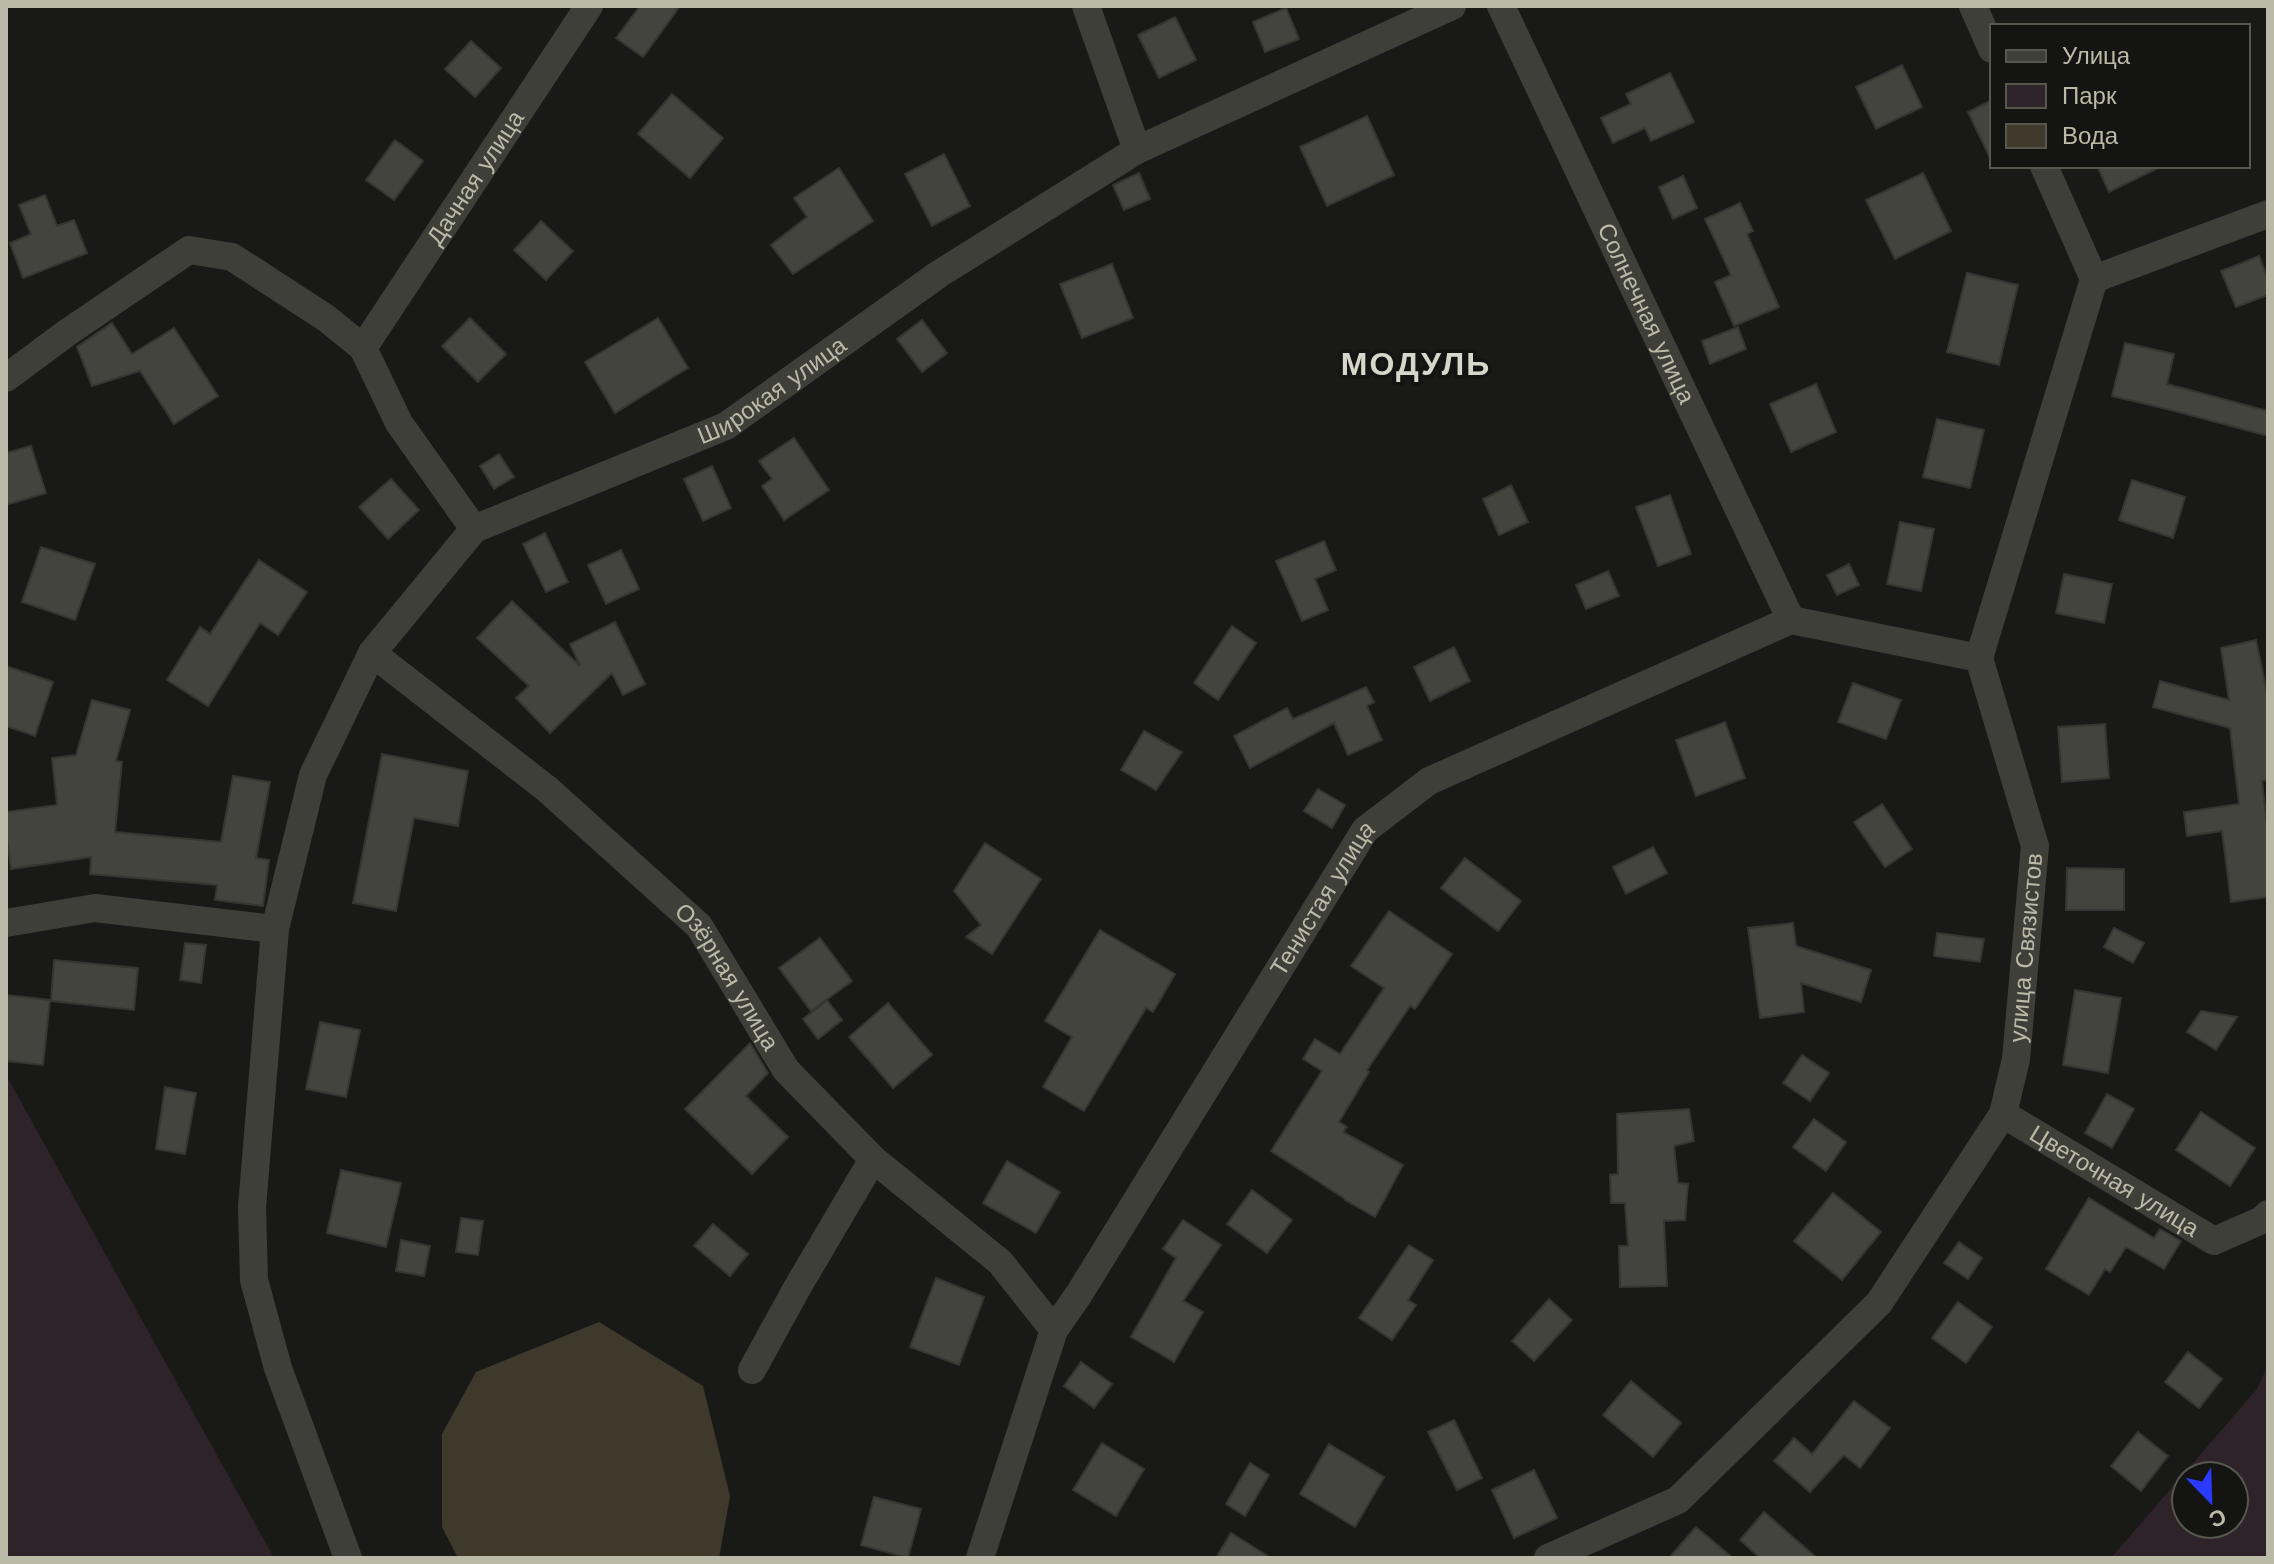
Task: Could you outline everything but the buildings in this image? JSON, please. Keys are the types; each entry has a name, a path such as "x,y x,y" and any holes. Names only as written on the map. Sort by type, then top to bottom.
{"street":[{"name":"Дачная улица","path":"363,348 589,6"},
{"path":"1086,6 1137,150"},
{"name":"Широкая улица","path":"348,1558 278,1368 254,1280 252,1207 275,929 313,775 372,653 474,529 726,426 939,274 1137,150 1452,6"},
{"name":"Солнечная улица","path":"1501,6 1791,620"},
{"path":"1973,6 1990,44"},
{"path":"1791,620 1979,658 2094,279 2045,168"},
{"path":"2094,279 2268,214"},
{"path":"6,378 189,250 232,257 326,318 363,348 399,423 474,529"},
{"name":"Тенистая улица","path":"980,1558 1054,1330 1365,830 1429,781 1791,620"},
{"name":"Озёрная улица","path":"372,653 547,789 699,926 786,1070 873,1159 1000,1262 1054,1330"},
{"name":"улица Связистов","path":"1548,1558 1678,1500 1879,1303 2003,1114 2016,1059 2035,846 1979,658"},
{"path":"6,923 95,908 275,929"},
{"name":"Цветочная улица","path":"2003,1114 2214,1241 2262,1220 2268,1214"},
{"path":"752,1370 873,1159"}],"green space":[{"path":"6,1075 274,1558 6,1558"},
{"path":"2268,1365 2268,1558 2111,1558 2170,1490 2170,1540 2250,1540 2250,1460 2196,1460 2257,1389"}],"water":[{"path":"599,1322 703,1386 730,1496 719,1558 458,1558 442,1527 442,1434 476,1372"}],"district":[{"name":"МОДУЛЬ","path":"1416,364"}]}
